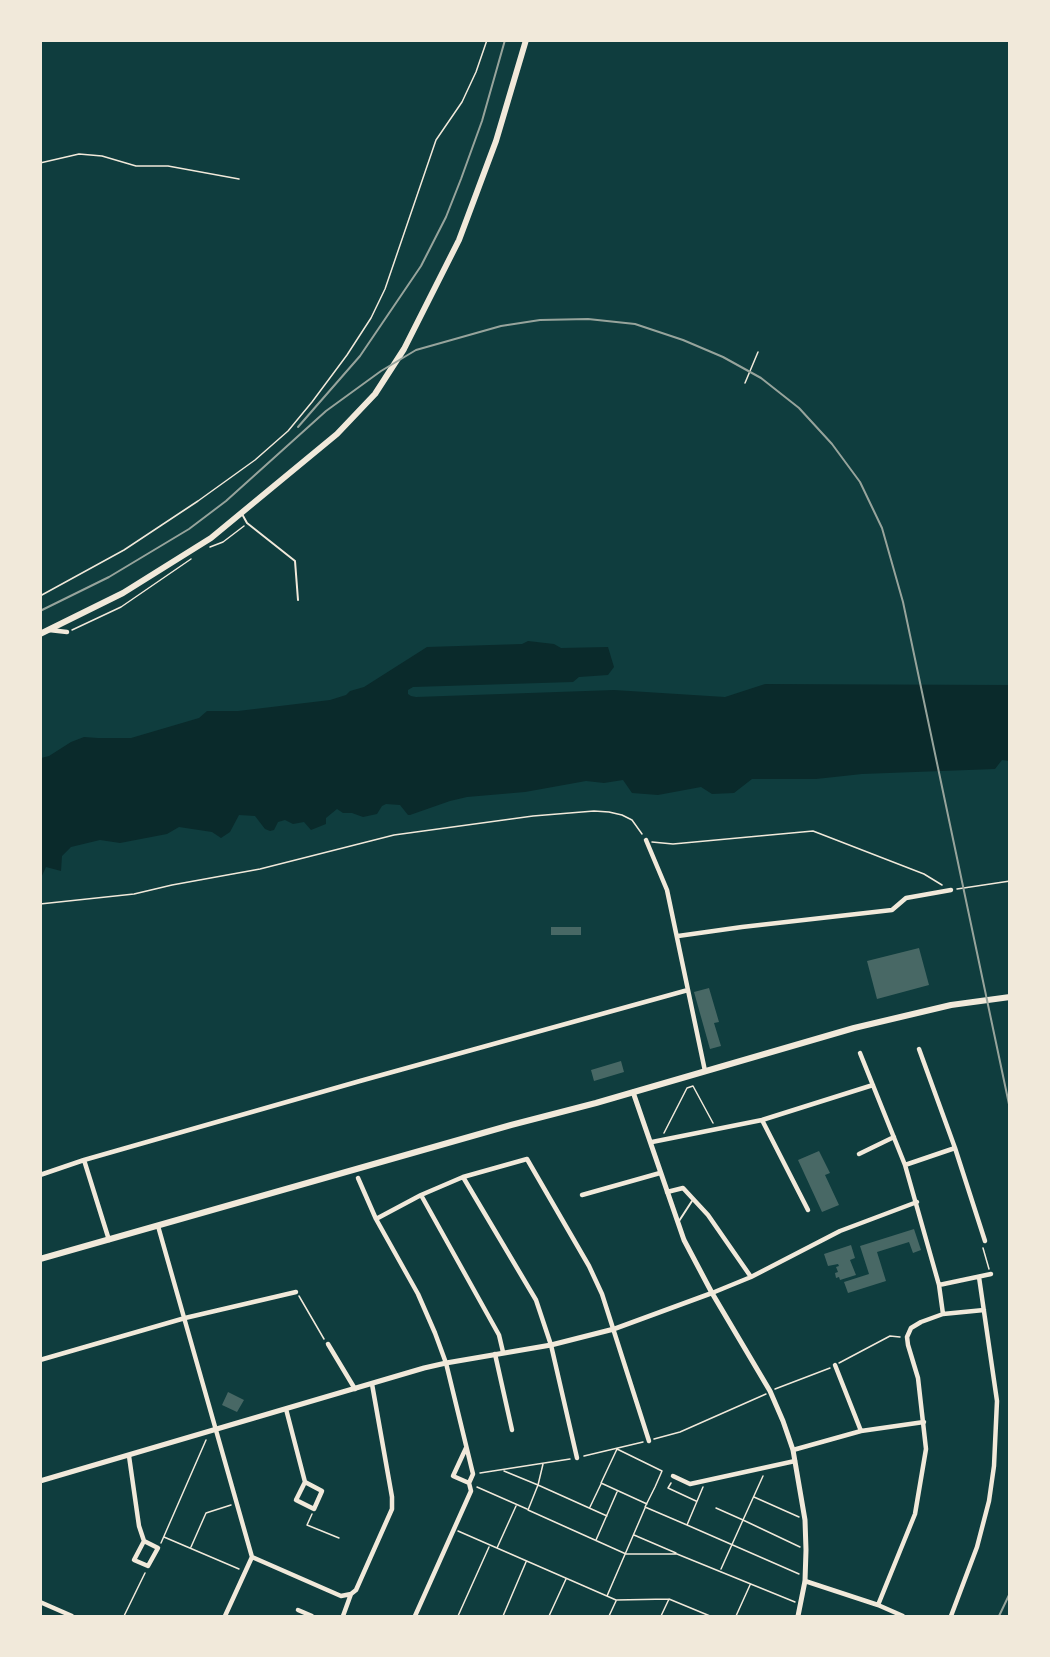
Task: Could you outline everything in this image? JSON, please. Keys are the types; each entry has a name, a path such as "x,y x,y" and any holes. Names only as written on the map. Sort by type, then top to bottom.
{"main road":[{"path":"40,634 80,616 131,588 211,538 317,451 361,411 404,349 443,274 473,208 526,40"},
{"path":"40,1259 912,1013 1010,997"}],"street":[{"path":"48,630 67,632"},
{"path":"646,840 668,890 705,1071"},
{"path":"678,936 892,910 906,898 951,890"},
{"path":"40,1175 84,1160 688,990"},
{"path":"919,1049 956,1148 985,1241"},
{"path":"860,1053 905,1165 939,1285 943,1314"},
{"path":"652,1142 762,1120 873,1085"},
{"path":"633,1092 652,1142 678,1224 695,1263 770,1391 793,1450 805,1520 806,1550 805,1579 798,1617"},
{"path":"762,1120 808,1210"},
{"path":"859,1154 894,1137"},
{"path":"905,1165 956,1148"},
{"path":"376,1220 421,1195 463,1177 527,1159 589,1266 614,1329 649,1441"},
{"path":"84,1160 109,1240"},
{"path":"582,1195 660,1173"},
{"path":"463,1177 536,1300 551,1345 577,1458"},
{"path":"358,1178 376,1220 418,1294 446,1363 473,1474 469,1483 471,1491 415,1617"},
{"path":"667,1192 683,1188 708,1215 751,1277"},
{"path":"421,1195 499,1335 503,1352"},
{"path":"40,1481 446,1363 551,1345 614,1329 751,1277 840,1231 916,1202"},
{"path":"158,1226 252,1557 225,1617"},
{"path":"939,1285 991,1274"},
{"path":"951,1617 977,1547 989,1501 994,1466 997,1401 979,1277"},
{"path":"40,1360 185,1318 296,1292"},
{"path":"878,1605 915,1514 926,1449 918,1378 907,1337 911,1329 921,1322 943,1314 984,1310"},
{"path":"328,1344 355,1389"},
{"path":"495,1354 512,1430"},
{"path":"835,1365 861,1431"},
{"path":"343,1617 351,1594 360,1584 392,1509 392,1497 372,1384"},
{"path":"286,1409 304,1482 296,1500 314,1509 322,1491 304,1482"},
{"path":"793,1450 861,1431 924,1422"},
{"path":"466,1448 453,1476 469,1483"},
{"path":"129,1456 139,1526 144,1541 158,1548 148,1566 134,1560 144,1541"},
{"path":"674,1476 690,1484 795,1461"},
{"path":"252,1557 341,1596 351,1594"},
{"path":"805,1579 878,1605 903,1617"},
{"path":"40,1602 72,1617"},
{"path":"298,1610 312,1617"}],"lane":[{"path":"242,514 247,524 284,550 295,561 298,600"},
{"path":"678,1224 693,1199"}],"path":[{"path":"40,596 124,550 198,501 255,460 288,431 312,402 371,318 385,289 436,140 462,102 487,40"},
{"path":"40,163 79,154 102,156 136,166 168,166 239,179"},
{"path":"745,383 758,351"},
{"path":"207,549 223,542 247,524"},
{"path":"67,632 121,607 194,557"},
{"path":"40,904 134,894 261,869 394,835 533,816 594,811 622,815 632,820 646,840 657,843 674,844 813,831 924,874 951,890 1010,881"},
{"path":"663,1140 663,1135 687,1088 693,1086 715,1129"},
{"path":"985,1241 983,1249 991,1274"},
{"path":"296,1292 328,1344"},
{"path":"473,1474 577,1458 649,1441 680,1432 770,1391"},
{"path":"206,1433 206,1442 164,1537 245,1572"},
{"path":"607,1596 662,1471 617,1449"},
{"path":"590,1508 617,1449"},
{"path":"528,1510 543,1464"},
{"path":"720,1570 767,1467"},
{"path":"503,1470 607,1516"},
{"path":"674,1476 668,1488 697,1501"},
{"path":"687,1525 706,1479"},
{"path":"469,1483 626,1554 677,1554"},
{"path":"601,1483 805,1579"},
{"path":"596,1541 618,1491"},
{"path":"753,1497 805,1520"},
{"path":"190,1548 206,1513 238,1503"},
{"path":"497,1549 516,1505"},
{"path":"716,1508 806,1550"},
{"path":"314,1509 307,1525 339,1539"},
{"path":"454,1530 616,1600 669,1599 710,1617"},
{"path":"634,1535 801,1604"},
{"path":"458,1617 490,1546"},
{"path":"503,1617 526,1562"},
{"path":"124,1617 148,1566"},
{"path":"549,1617 566,1578"},
{"path":"736,1617 751,1583"},
{"path":"661,1617 669,1599"},
{"path":"609,1617 616,1600"}],"water":[{"path":"528,641 554,644 561,648 608,647 614,667 608,675 579,677 573,682 413,687 408,690 408,694 416,697 614,690 725,697 765,684 1009,685 1009,761 1002,760 995,769 862,774 816,779 752,779 734,793 712,794 701,787 658,795 632,793 623,780 604,783 586,781 525,792 467,797 410,815 400,805 386,804 377,814 363,817 343,813 337,809 326,818 326,824 311,830 304,822 293,824 285,820 278,822 274,830 270,831 265,829 255,816 239,815 230,832 221,838 212,832 179,827 167,834 120,843 100,840 71,847 62,856 61,871 46,867 41,878 41,758 49,756 71,742 84,737 131,738 199,718 207,711 238,711 330,700 364,687 427,647 522,644"}],"building":[{"path":"551,927 581,927 581,935 551,935"},
{"path":"919,948 929,985 877,999 867,961"},
{"path":"709,988 719,1022 714,1023 721,1046 710,1049 694,992"},
{"path":"621,1061 624,1072 594,1081 591,1070"},
{"path":"819,1151 830,1173 825,1175 839,1205 822,1212 798,1160"},
{"path":"914,1229 921,1250 913,1253 909,1242 877,1252 886,1281 848,1293 844,1282 869,1274 860,1246"},
{"path":"851,1245 855,1258 850,1260 856,1275 840,1280 839,1277 836,1278 835,1273 838,1272 836,1267 839,1266 838,1264 828,1266 824,1254"},
{"path":"228,1392 244,1400 237,1412 222,1405"}],"railway":[{"path":"298,427 360,356 421,266 446,217 461,179 482,121 505,40"},
{"path":"40,611 109,577 189,529 226,501 326,411 381,371 416,350 501,326 540,320 588,319 635,324 683,340 723,357 761,378 799,408 832,444 860,482 882,528 903,602 1010,1109"},
{"path":"999,1616 1010,1593"}]}
